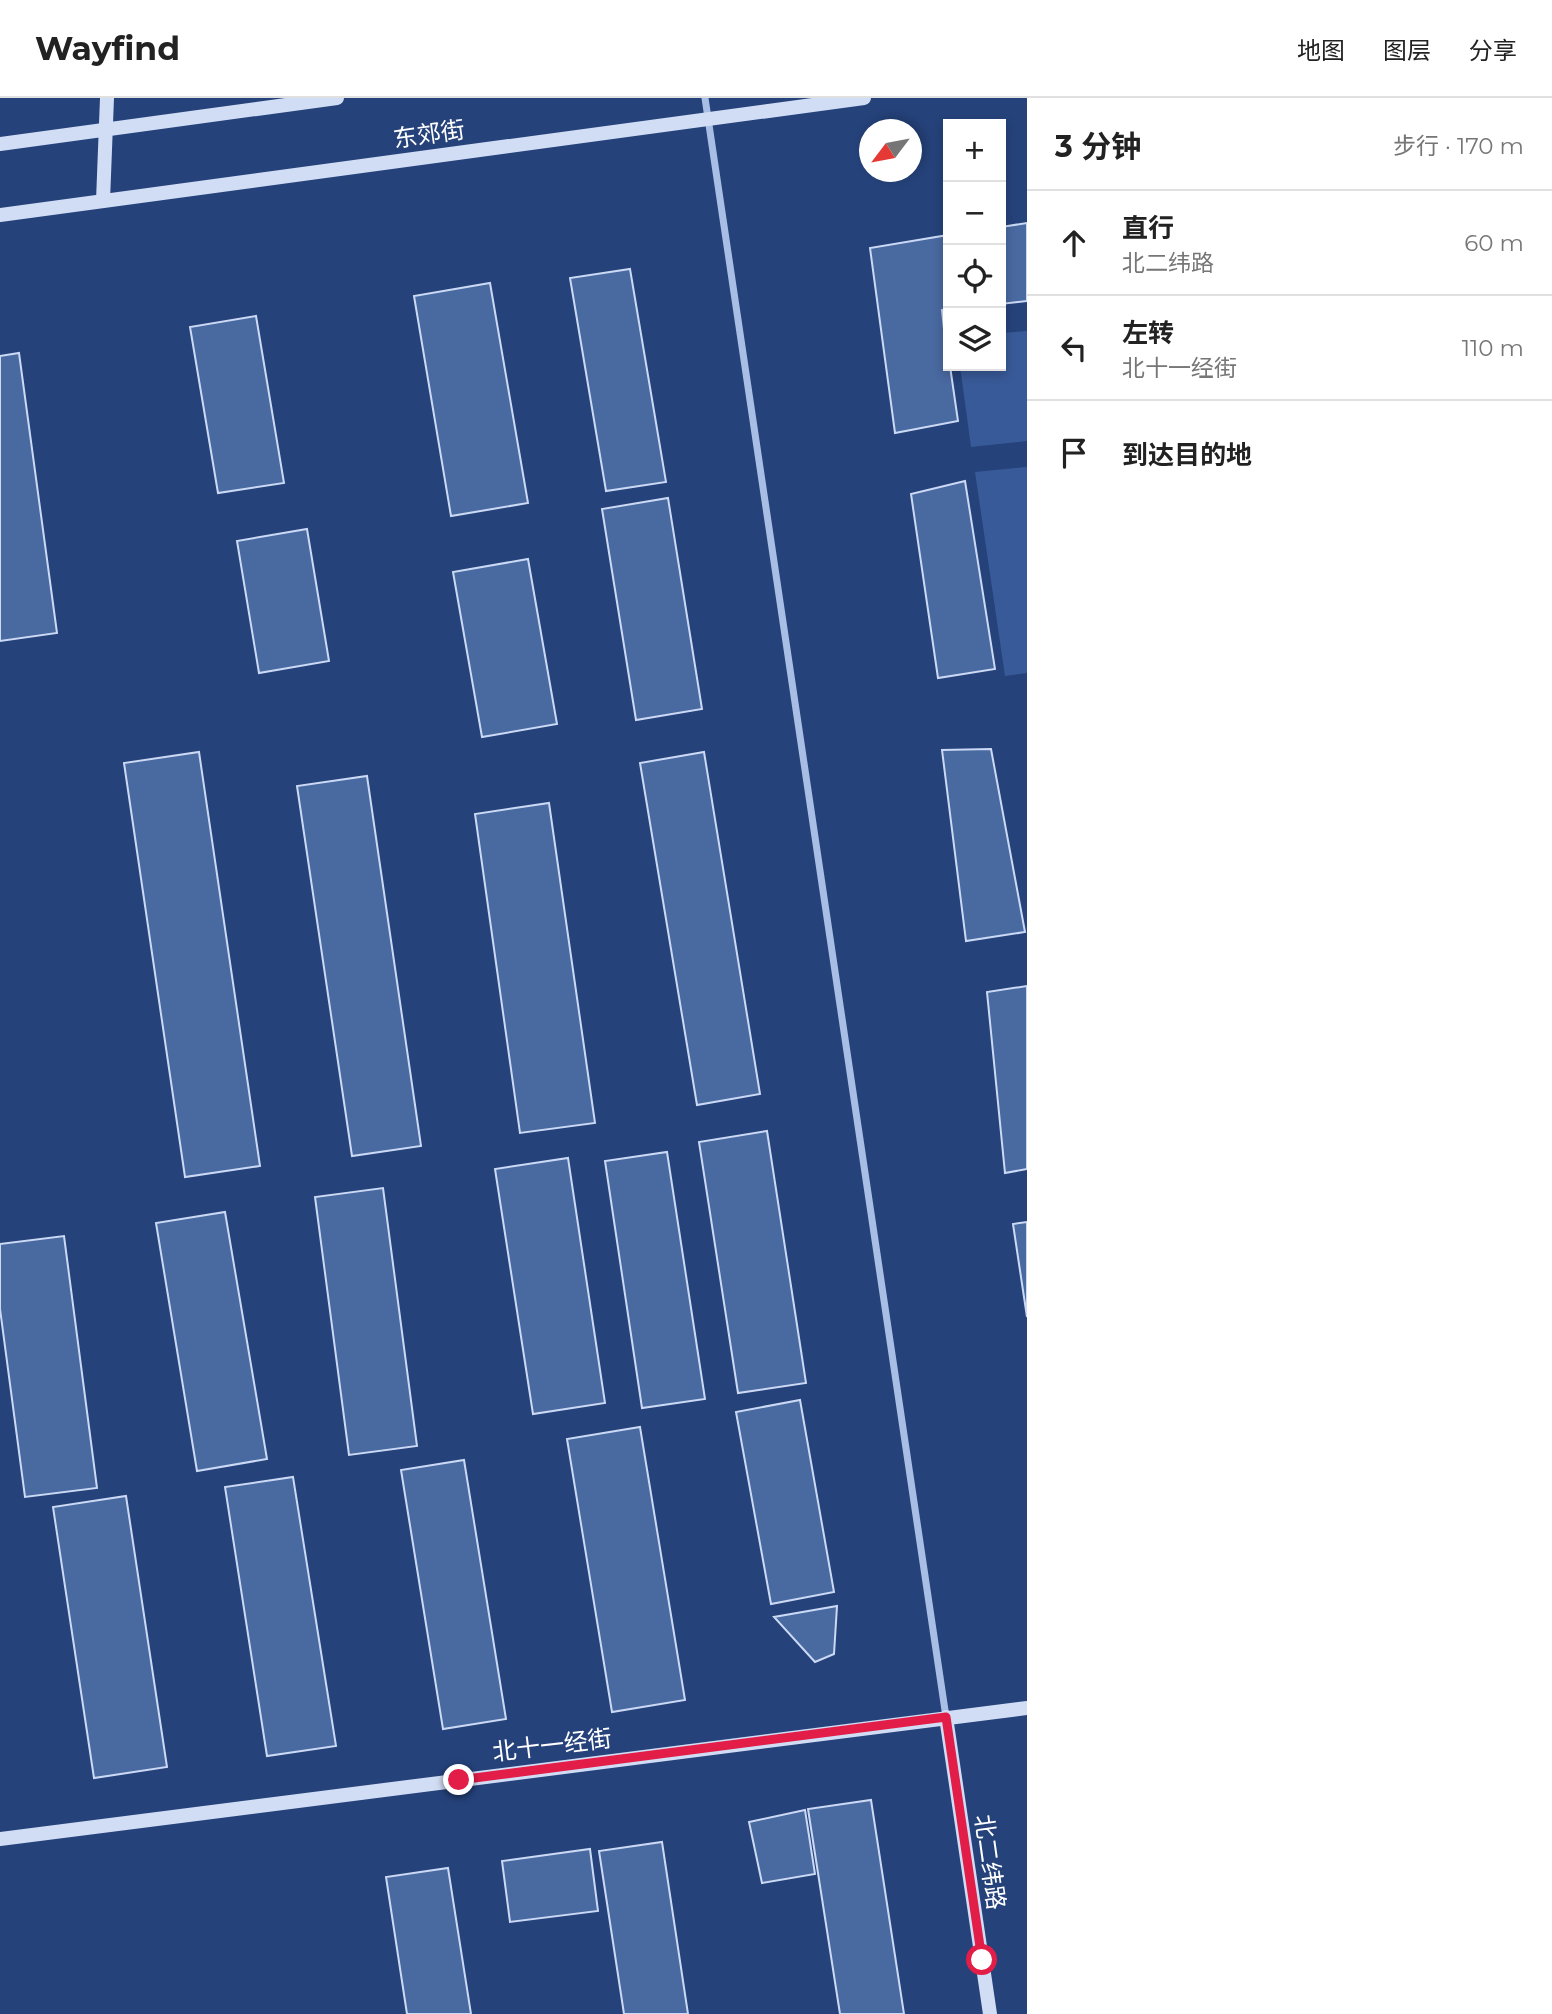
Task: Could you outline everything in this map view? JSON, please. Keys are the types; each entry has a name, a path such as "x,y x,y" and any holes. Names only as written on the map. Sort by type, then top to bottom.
{"street":[{"path":"103,201 107,98"},
{"path":"0,144 337,98"},
{"path":"705,98 946,1717"},
{"name":"东郊街","path":"0,215 864,98"},
{"name":"北十一经街","path":"0,1839 1027,1708"},
{"name":"北二纬路","path":"946,1717 990,2014"}],"shaded area":[{"path":"1027,331 1027,441 971,447 961,371 1006,371 1006,333"},
{"path":"1027,467 1027,673 1005,676 975,472"}],"building":[{"path":"1027,223 1027,301 1006,303 1006,226"},
{"path":"943,236 943,371 951,371 958,421 895,433 870,248"},
{"path":"630,269 666,482 606,491 570,278"},
{"path":"490,283 528,503 451,516 414,296"},
{"path":"256,316 284,483 218,493 190,327"},
{"path":"19,353 57,633 0,641 0,356"},
{"path":"965,481 995,669 938,678 911,494"},
{"path":"668,498 702,709 636,720 602,509"},
{"path":"307,529 329,661 259,673 237,541"},
{"path":"528,559 557,724 482,737 453,572"},
{"path":"991,749 1025,932 966,941 942,750"},
{"path":"199,752 260,1166 185,1177 124,763"},
{"path":"704,752 760,1094 697,1105 640,763"},
{"path":"367,776 421,1146 352,1156 297,786"},
{"path":"549,803 595,1123 520,1133 475,814"},
{"path":"1027,986 1027,1169 1005,1173 987,992"},
{"path":"767,1131 806,1383 738,1393 699,1142"},
{"path":"667,1152 705,1399 642,1408 605,1161"},
{"path":"568,1158 605,1403 533,1414 495,1169"},
{"path":"383,1188 417,1446 349,1455 315,1197"},
{"path":"225,1212 267,1459 197,1471 156,1223"},
{"path":"1027,1222 1027,1317 1013,1224"},
{"path":"64,1236 97,1488 25,1497 0,1309 0,1244"},
{"path":"800,1400 834,1592 771,1604 736,1412"},
{"path":"640,1427 685,1700 612,1712 567,1439"},
{"path":"464,1460 506,1719 443,1729 401,1470"},
{"path":"293,1477 336,1746 267,1756 225,1487"},
{"path":"126,1496 167,1767 94,1778 53,1507"},
{"path":"837,1606 834,1654 815,1662 774,1617"},
{"path":"871,1800 904,2014 840,2014 808,1809"},
{"path":"805,1810 815,1874 762,1883 749,1822"},
{"path":"662,1842 688,2014 624,2014 599,1851"},
{"path":"590,1849 598,1911 510,1922 502,1861"},
{"path":"448,1868 471,2014 407,2014 386,1877"}],"route":[{"path":"459,1780 946,1717 982,1960"}]}
